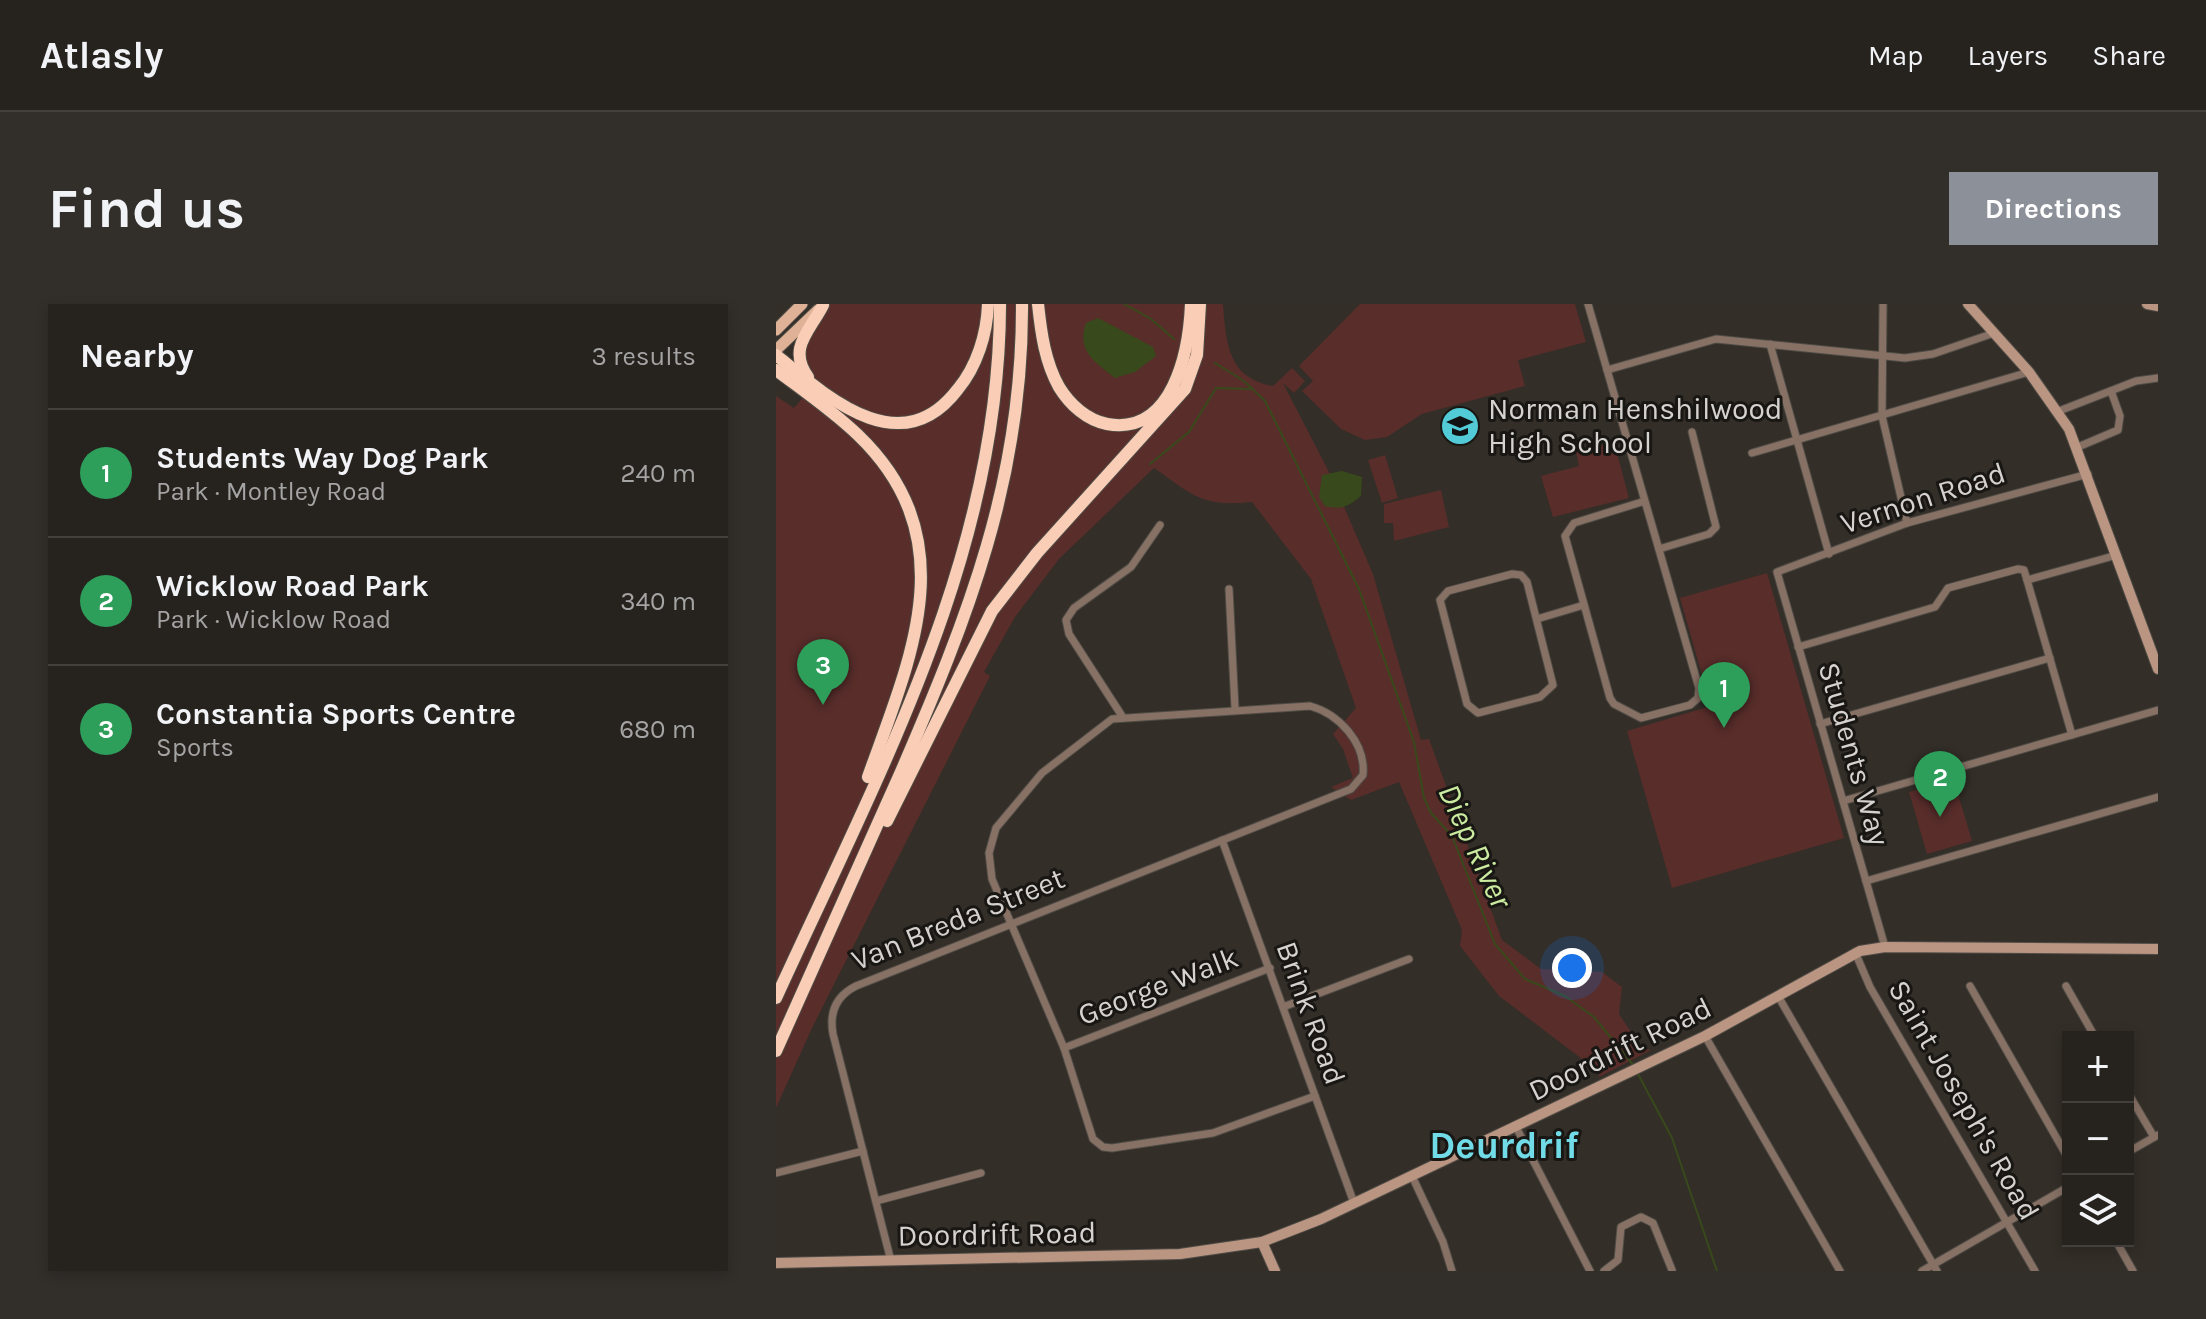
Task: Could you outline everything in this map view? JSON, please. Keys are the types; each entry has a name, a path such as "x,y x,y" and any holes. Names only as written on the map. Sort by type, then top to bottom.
{"highway":[{"path":"776,353 839,403 873,420 900,423 926,418 951,399 972,368 985,330 988,304"},
{"path":"776,998 923,673 965,554 993,413 1000,304"},
{"path":"776,1051 943,680 984,562 1011,435 1022,304"},
{"path":"1038,304 1044,346 1059,386 1082,413 1111,425 1141,420 1165,400 1182,367 1191,304"},
{"path":"874,833 894,808 992,611 1037,553 1185,389 1197,355 1200,304"},
{"path":"814,384 801,365 798,350 805,331 823,305"},
{"path":"776,370 833,413 877,457 905,504 921,560 920,611 911,656 840,854"}],"main road":[{"path":"776,330 802,304"},
{"path":"776,353 823,305"}],"street":[{"path":"1588,304 1659,549 1699,688 1698,698 1690,705 1646,718 1624,709 1610,698 1565,536 1574,523 1645,501"},
{"path":"1883,304 1882,416 1907,523"},
{"path":"1968,304 2029,372 2059,411 2078,447 2158,669"},
{"path":"1978,304 1992,330"},
{"path":"2147,304 2158,306"},
{"path":"1607,370 1709,339 1905,358 1933,354 1992,330"},
{"path":"1770,344 1829,554"},
{"path":"1752,453 2029,372"},
{"path":"2059,411 2136,381 2158,378"},
{"path":"2078,447 2118,430 2120,416 2111,391"},
{"path":"1659,549 1709,534 1716,527 1692,432"},
{"name":"Vernon Road","path":"1777,575 1780,568 1829,554 1907,523 2088,474"},
{"path":"1122,716 1069,634 1066,620 1074,608 1133,564 1160,525"},
{"path":"2027,580 2117,555"},
{"path":"1798,647 1935,607 1948,588 2024,570 2072,735"},
{"path":"1517,574 1527,582 1537,619 1554,680 1551,691 1484,713 1470,710 1440,606 1443,595 1517,574"},
{"name":"Students Way","path":"1777,575 1885,947"},
{"path":"1229,589 1235,708 1122,716 1099,726 1042,773 996,828 990,845 990,870 1009,925 1064,1048 1091,1135 1107,1148 1213,1133 1315,1096"},
{"path":"1537,619 1584,605"},
{"path":"1820,724 2050,658"},
{"name":"Van Breda Street","path":"891,1261 832,1028 837,1001 856,986 1351,789 1362,779 1363,764 1353,737 1332,715 1302,704 1235,708"},
{"path":"1843,801 2158,710"},
{"path":"1866,881 2158,797"},
{"name":"Brink Road","path":"1222,840 1354,1203"},
{"name":"Doordrift Road","path":"776,1263 1180,1254 1262,1242 1354,1203 1705,1036 1855,952 1885,947 2158,949"},
{"name":"Saint Joseph's Road","path":"1855,952 1870,987 2035,1271"},
{"path":"1283,1007 1409,959"},
{"name":"George Walk","path":"1064,1048 1270,968"},
{"path":"1970,986 2062,1147"},
{"path":"2066,986 2092,1031"},
{"path":"1778,996 1935,1268"},
{"path":"1705,1036 1840,1271"},
{"path":"2134,1102 2156,1136 2134,1149"},
{"path":"1516,1127 1590,1271"},
{"path":"776,1173 863,1151"},
{"path":"876,1201 981,1173"},
{"path":"1412,1176 1443,1242 1452,1271"},
{"path":"1922,1271 1935,1268 2062,1190"},
{"path":"1604,1271 1618,1260 1621,1227 1641,1217 1653,1223 1672,1270"},
{"path":"1262,1242 1275,1271"},
{"path":"2119,1247 2133,1271"},
{"path":"996,1271 997,1258"}],"shaded area":[{"path":"821,304 1223,304 1228,345 1238,367 1258,382 1273,386 1292,368 1305,381 1294,393 1283,383 1329,472 1373,574 1421,740 1429,739 1502,940 1541,969 1602,972 1622,987 1619,1014 1641,1047 1651,1050 1599,1077 1599,1072 1499,996 1460,946 1462,930 1399,782 1351,800 1331,787 1353,778 1343,749 1333,734 1356,708 1311,579 1252,502 1210,501 1179,486 1154,468 1059,559 1015,617 984,672 990,676 812,1028 776,1108 776,396 794,408 814,384 799,358"},
{"path":"1360,304 1575,304 1586,342 1518,360 1525,386 1422,414 1387,437 1365,440 1341,429 1302,391 1313,381 1299,366"},
{"path":"1098,318 1153,347 1156,356 1135,372 1115,378 1094,361 1084,341 1086,323"},
{"path":"1614,442 1629,498 1553,517 1541,476 1579,466 1576,452"},
{"path":"1385,455 1398,498 1382,503 1368,460"},
{"path":"1342,471 1362,477 1361,496 1344,507 1325,506 1319,497 1322,475"},
{"path":"1441,490 1449,527 1394,541 1393,523 1384,523 1384,504"},
{"path":"1767,573 1844,838 1672,888 1627,731 1711,706 1680,598"},
{"path":"1954,780 1972,841 1927,854 1909,792"}],"waterway":[{"name":"Diep River","path":"1124,304 1151,319 1174,339"},
{"name":"Diep River","path":"1215,363 1244,381 1265,401 1359,589 1414,742 1424,798 1431,813 1452,836 1495,944 1525,979 1565,996 1594,1017 1634,1066"},
{"path":"1150,464 1189,432 1216,388 1252,389"},
{"name":"Diep River","path":"1637,1072 1672,1138 1717,1271"}],"place":[{"name":"Norman Henshilwood High School","path":"1460,426"},
{"name":"Constantia Sports Centre","path":"823,705"},
{"name":"Students Way Dog Park","path":"1724,728"},
{"name":"Wicklow Road Park","path":"1940,817"}],"district":[{"name":"Deurdrif","path":"1504,1145"}]}
